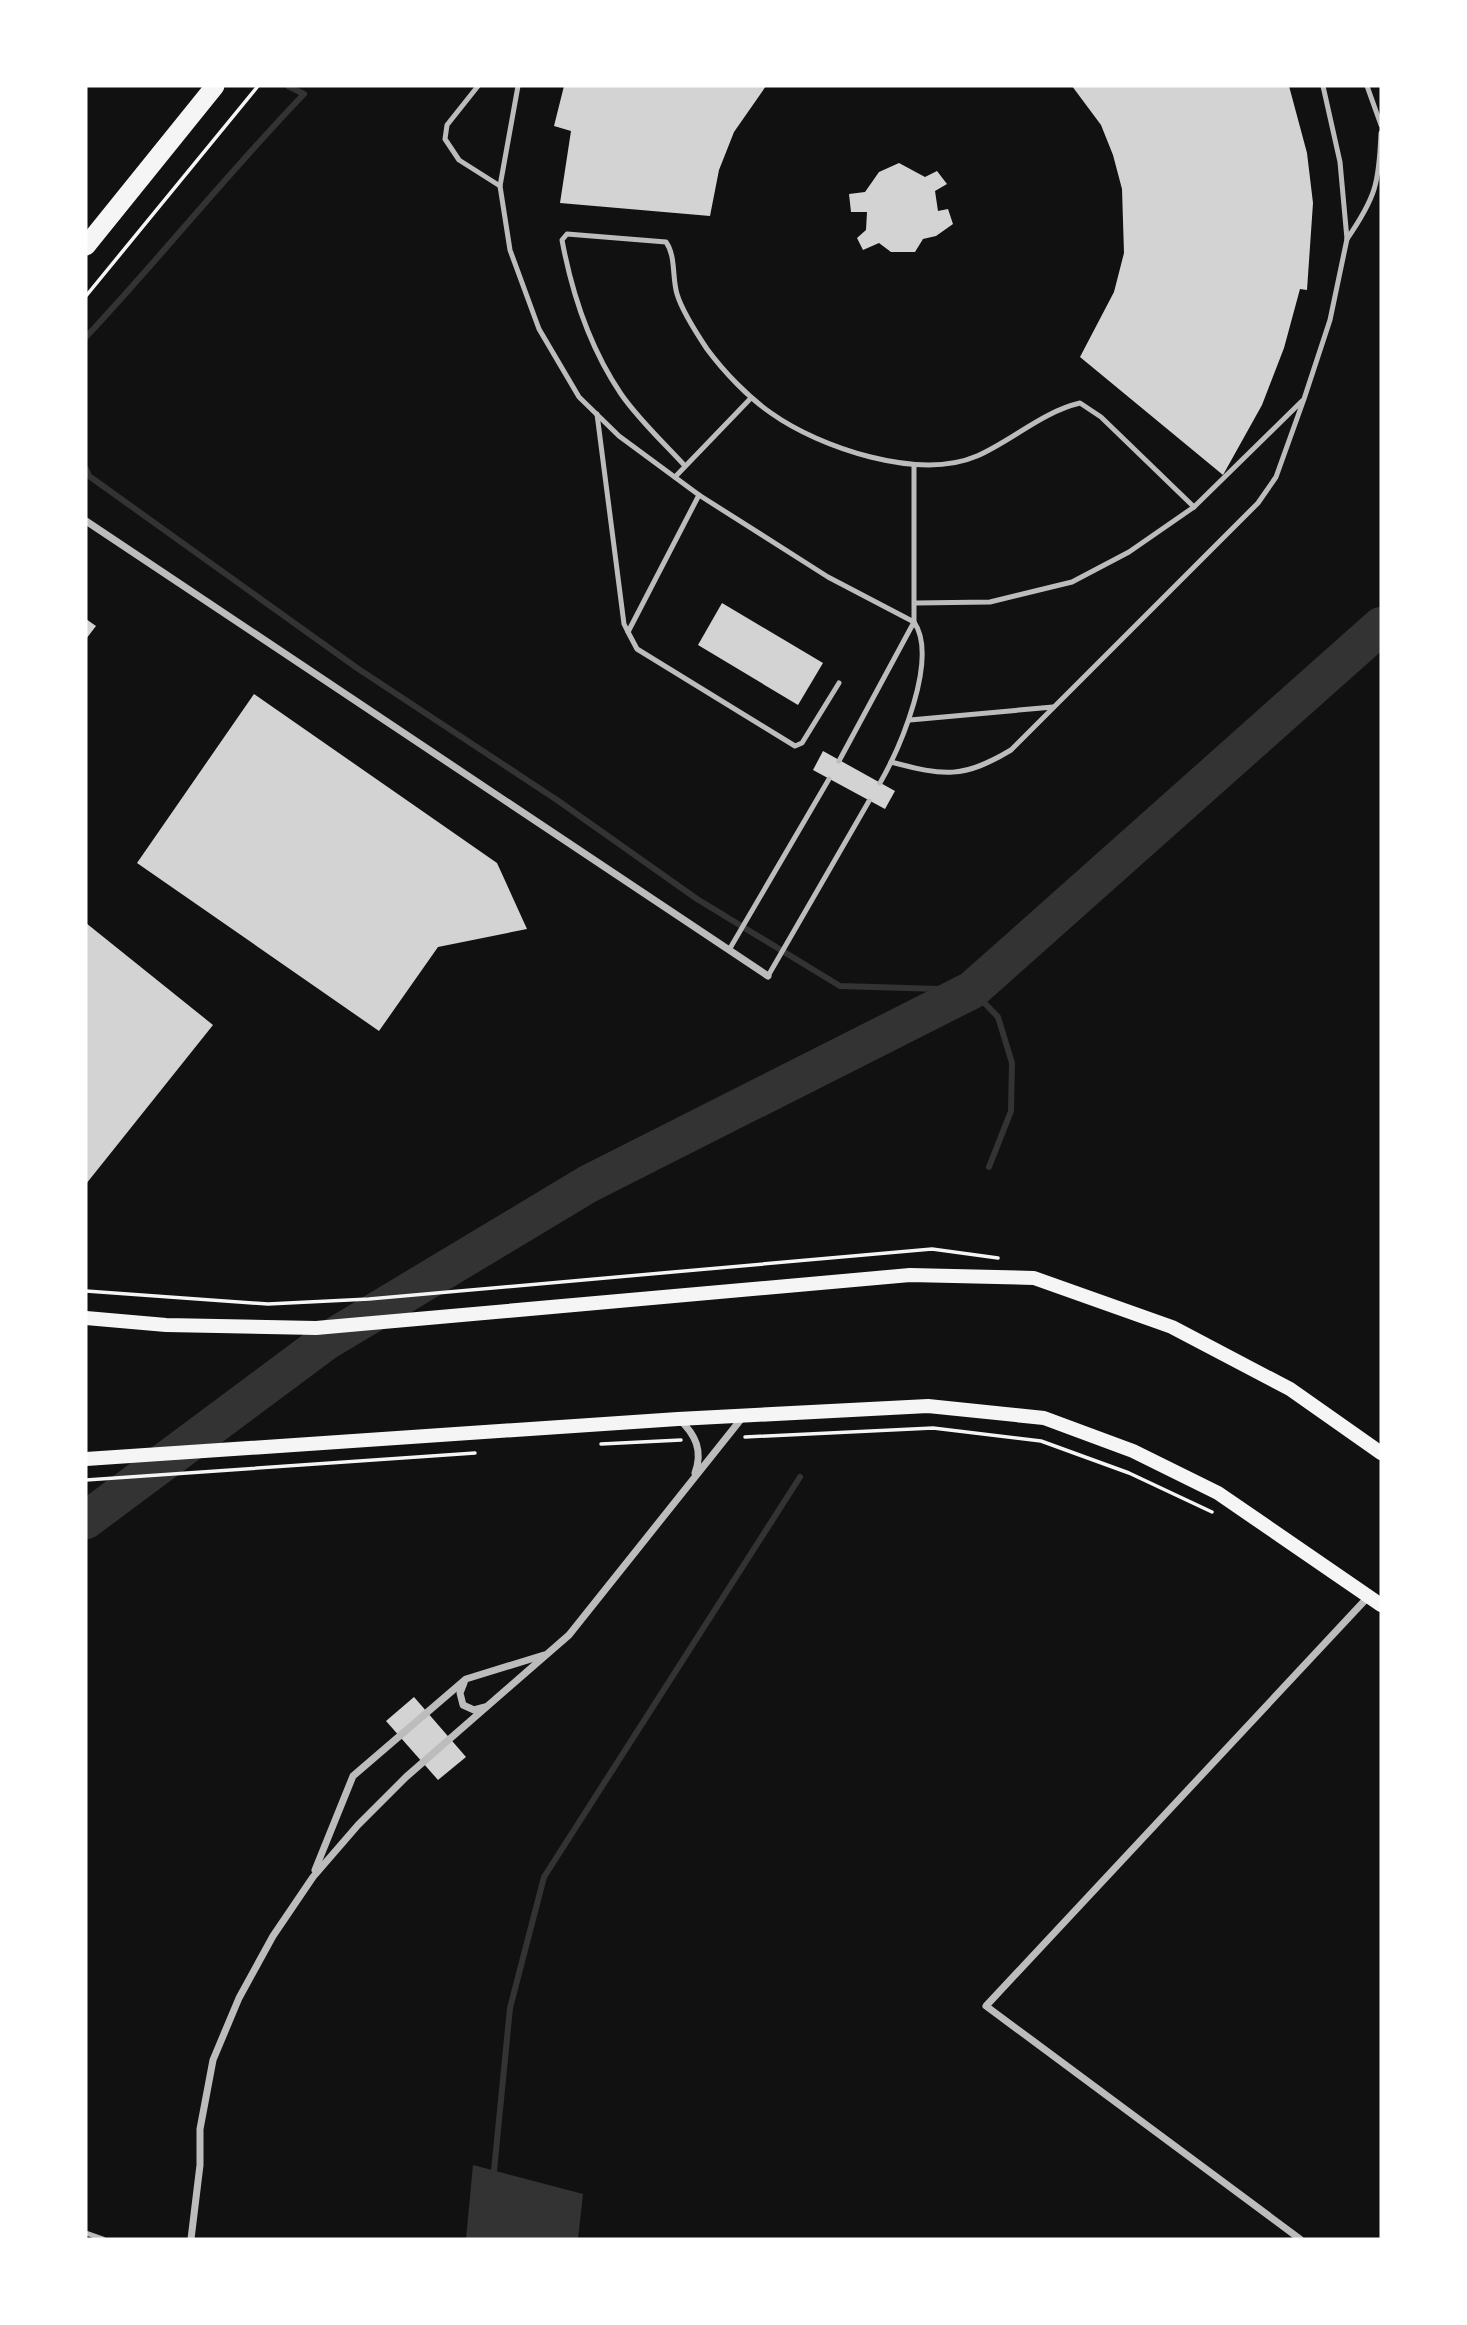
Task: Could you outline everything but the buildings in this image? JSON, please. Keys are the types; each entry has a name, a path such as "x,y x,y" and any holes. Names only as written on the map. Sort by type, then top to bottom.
{"highway":[{"path":"86,246 215,86"}],"main road":[{"path":"86,1318 166,1325 316,1328 910,1275 1034,1278 1172,1327 1290,1389 1381,1453"},
{"path":"86,1459 678,1419 928,1406 1044,1418 1133,1451 1218,1493 1381,1605"}],"street":[{"path":"86,521 768,976"},
{"path":"191,2239 200,2165 200,2129 213,2060 239,1998 273,1936 313,1877 406,1777 569,1635 744,1415"},
{"path":"678,1419 696,1440 699,1463 691,1482"},
{"path":"1300,2239 986,2006 1369,1596"},
{"path":"313,1877 353,1776 466,1679 548,1654"},
{"path":"466,1679 460,1693 463,1705 474,1710 489,1704"}],"lane":[{"path":"478,86 447,125 444,139 459,160 500,186"},
{"path":"518,86 500,186 510,250 539,329 579,397 619,436 699,495 828,577 914,622 923,638 910,720 880,783"},
{"path":"891,762 937,774 968,771 986,765 1011,750 1258,503 1276,477 1330,320 1348,239 1340,162 1322,86"},
{"path":"1367,86 1381,125"},
{"path":"1348,239 1369,207 1379,178 1381,133"},
{"path":"685,466 622,394 587,331 568,276 564,236 567,234 666,242 677,295 707,349 751,398 772,414 822,442 914,466 947,464 976,456 1061,407 1080,403 1118,434 1194,507"},
{"path":"675,477 751,398"},
{"path":"916,603 990,602 1073,582 1129,552 1194,507 1304,399"},
{"path":"597,414 624,624 638,649 795,746 802,743 839,683"},
{"path":"839,761 914,622 914,466"},
{"path":"628,632 699,495"},
{"path":"910,720 1055,707"},
{"path":"729,950 829,779"},
{"path":"768,976 869,800"},
{"path":"86,2233 103,2239"}],"path":[{"path":"86,296 258,86"},
{"path":"86,1291 172,1300 268,1304 369,1299 932,1249 1008,1259"},
{"path":"726,1438 933,1429 1041,1441 1129,1473 1213,1513"},
{"path":"588,1444 696,1440"},
{"path":"86,1480 478,1452"}],"shaded area":[{"path":"473,2165 583,2194 578,2239 466,2239"}],"waterway":[{"path":"86,337 304,94 288,86"},
{"path":"86,469 89,476 357,668 557,800 697,899 840,986 972,990 998,1017 1012,1063 1011,1111 989,1167"},
{"path":"86,1520 325,1342 588,1184 972,990 1381,626"},
{"path":"494,2171 510,2008 544,1877 800,1477"}]}
